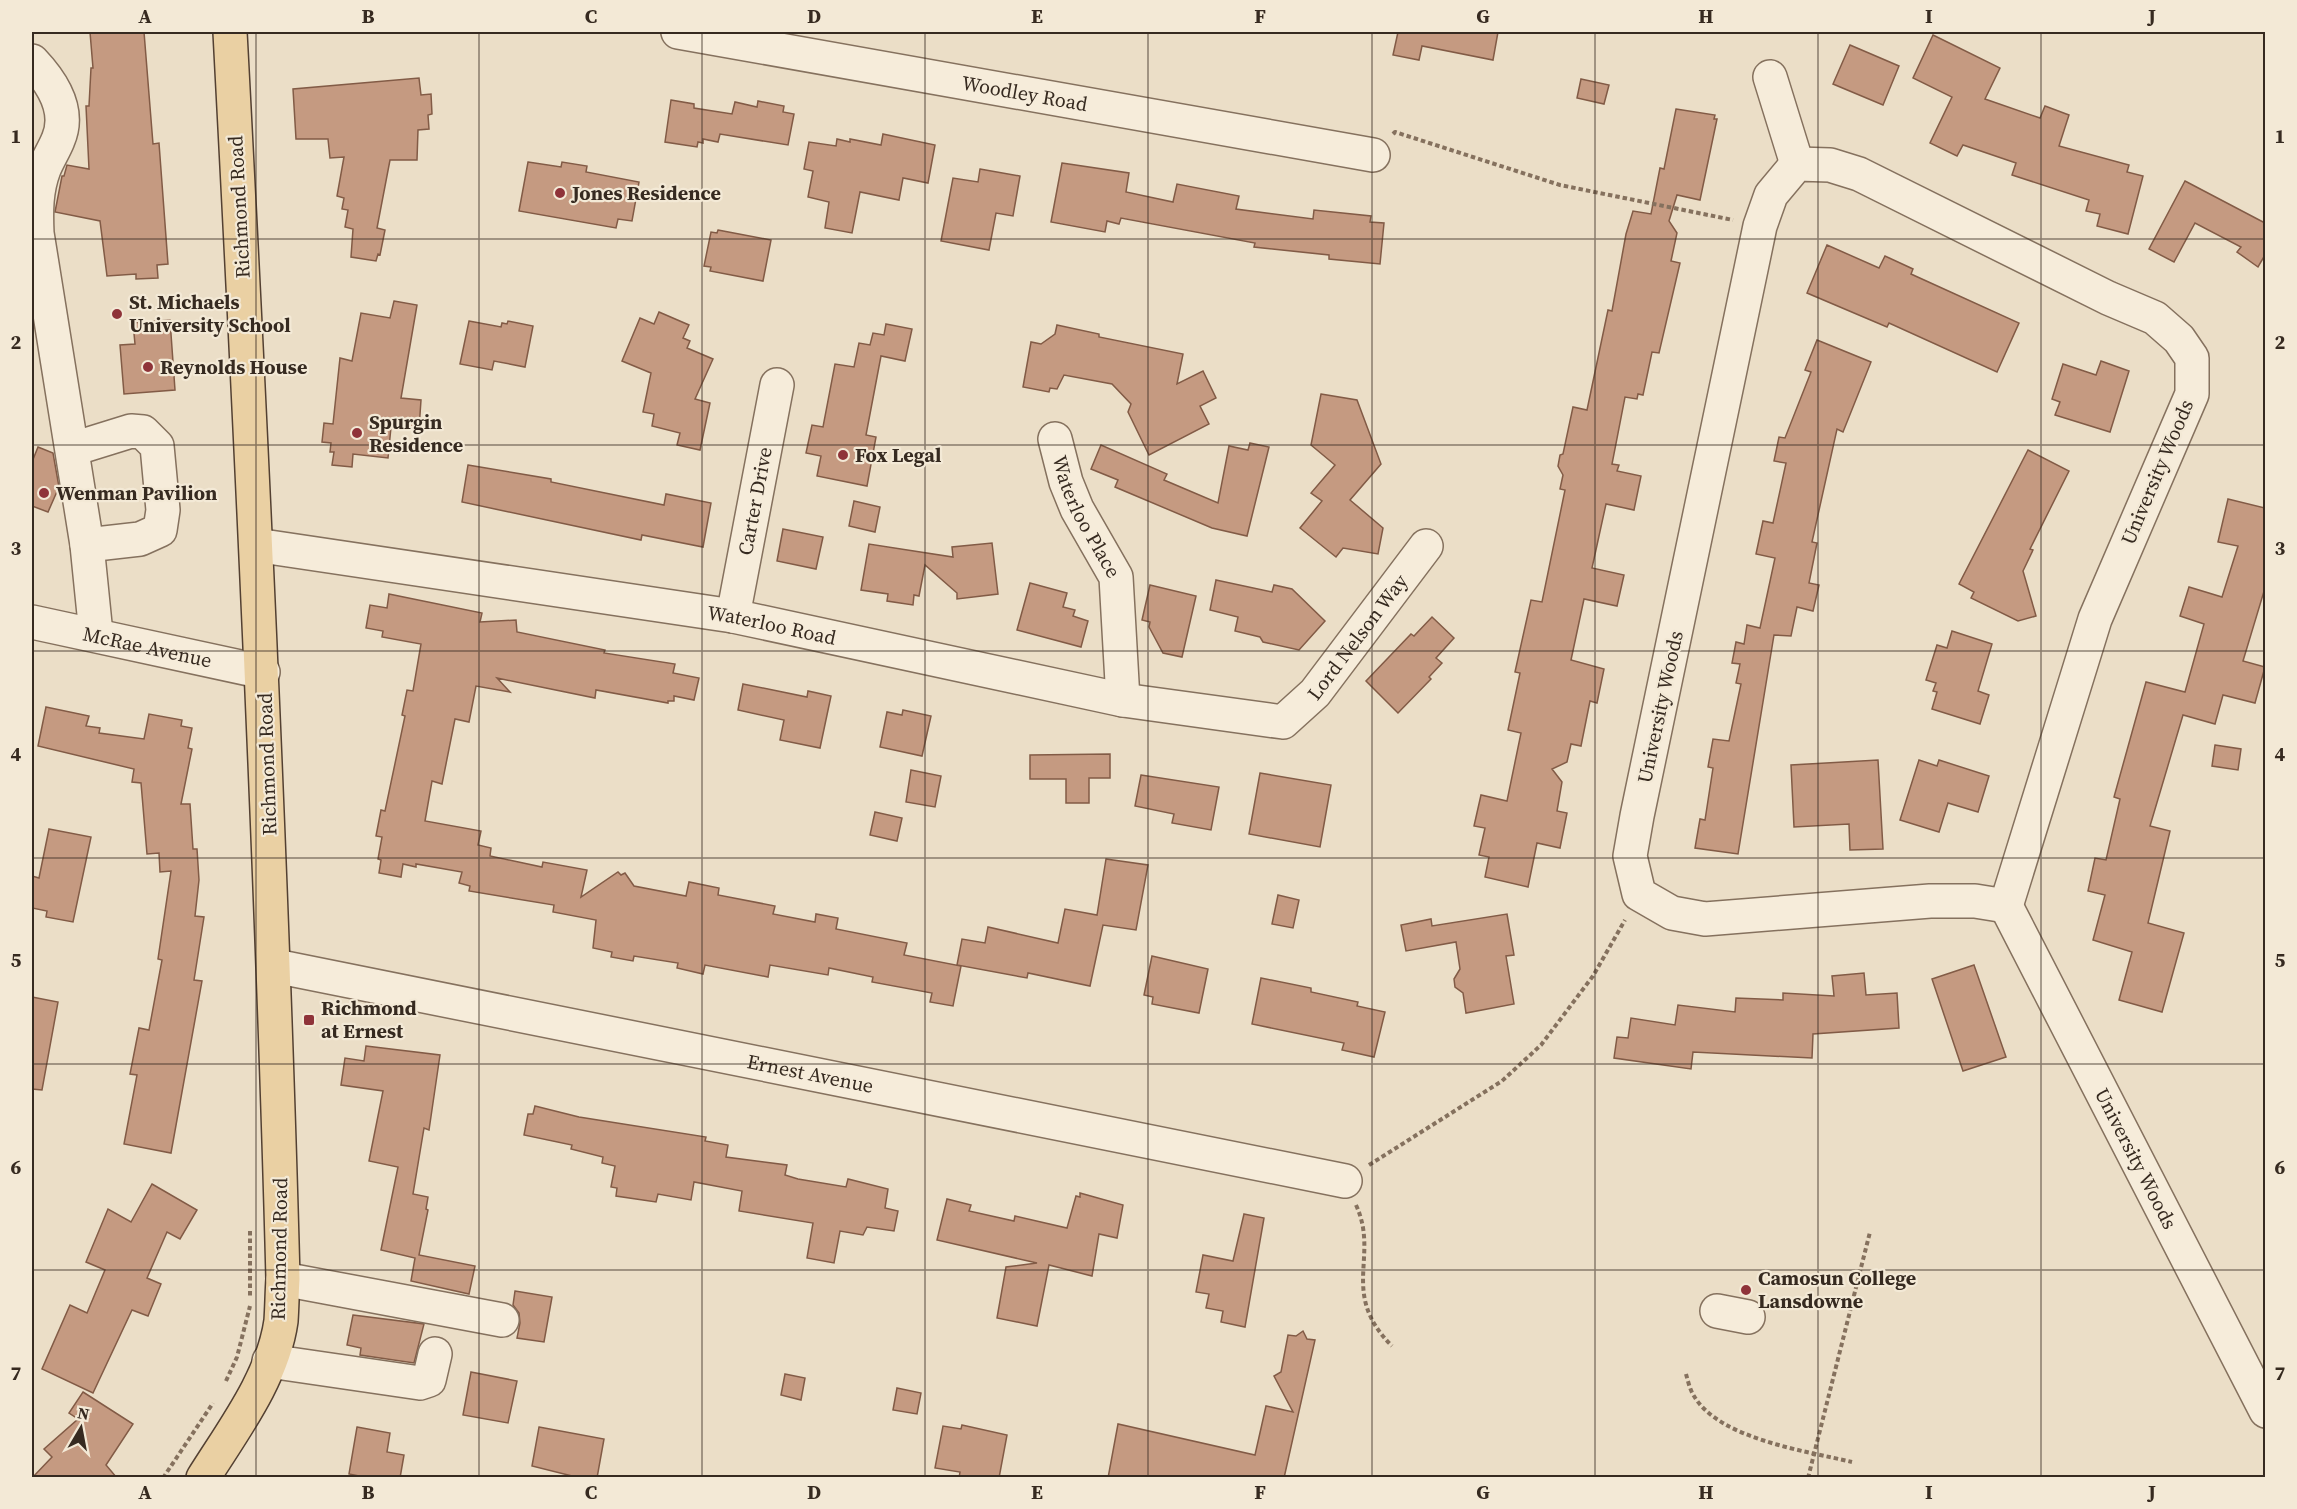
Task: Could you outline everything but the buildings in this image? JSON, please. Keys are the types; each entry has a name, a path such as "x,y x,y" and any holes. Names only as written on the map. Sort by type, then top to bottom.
{"main road":[{"name":"Richmond Road","path":"203,1478 245,1411 269,1361 280,1322 283,1279 275,966 263,672 230,32"}],"street":[{"path":"230,32 248,32"},
{"name":"Woodley Road","path":"678,32 1373,156"},
{"path":"32,62 48,80 60,102 63,115 59,139 41,179 36,211 87,545 96,634"},
{"path":"1770,77 1797,164"},
{"name":"University Woods","path":"1640,894 1630,856 1636,816 1760,226 1771,195 1797,164 1830,165 1859,174 2098,293 2155,318 2179,339 2192,358 2192,394 2095,619 2006,906 2265,1411"},
{"name":"Carter Drive","path":"733,616 777,385"},
{"path":"73,449 131,431 143,432 157,446 163,510 160,530 140,539 87,545"},
{"name":"Waterloo Place","path":"1055,439 1066,482 1077,509 1116,577 1123,700"},
{"name":"Waterloo Road","path":"256,545 733,616 1123,700 1283,722"},
{"name":"Lord Nelson Way","path":"1283,722 1315,693 1426,546"},
{"name":"McRae Avenue","path":"32,622 96,634 263,672"},
{"path":"1640,894 1672,913 1705,919 1930,901 1975,901 2006,906"},
{"name":"Ernest Avenue","path":"275,966 1345,1181"},
{"path":"283,1279 502,1320"},
{"path":"269,1361 420,1383 429,1380 435,1354"}],"path":[{"path":"1373,156 1395,132 1560,185 1760,226"},
{"path":"1392,1346 1376,1330 1364,1302 1363,1220 1345,1181 1502,1081 1540,1045 1593,976 1640,894"},
{"path":"225,1383 237,1357 250,1307 250,1229"},
{"path":"1808,1478 1870,1232"},
{"path":"1686,1374 1693,1396 1722,1424 1852,1462"},
{"path":"163,1478 216,1399"}],"place":[{"name":"Jones Residence","path":"560,193"},
{"name":"St. Michaels University School","path":"117,314"},
{"name":"Reynolds House","path":"148,367"},
{"name":"Spurgin Residence","path":"357,433"},
{"name":"Fox Legal","path":"843,455"},
{"name":"Wenman Pavilion","path":"44,493"},
{"name":"Richmond at Ernest","path":"309,1020"},
{"name":"Camosun College Lansdowne","path":"1746,1290"}]}
